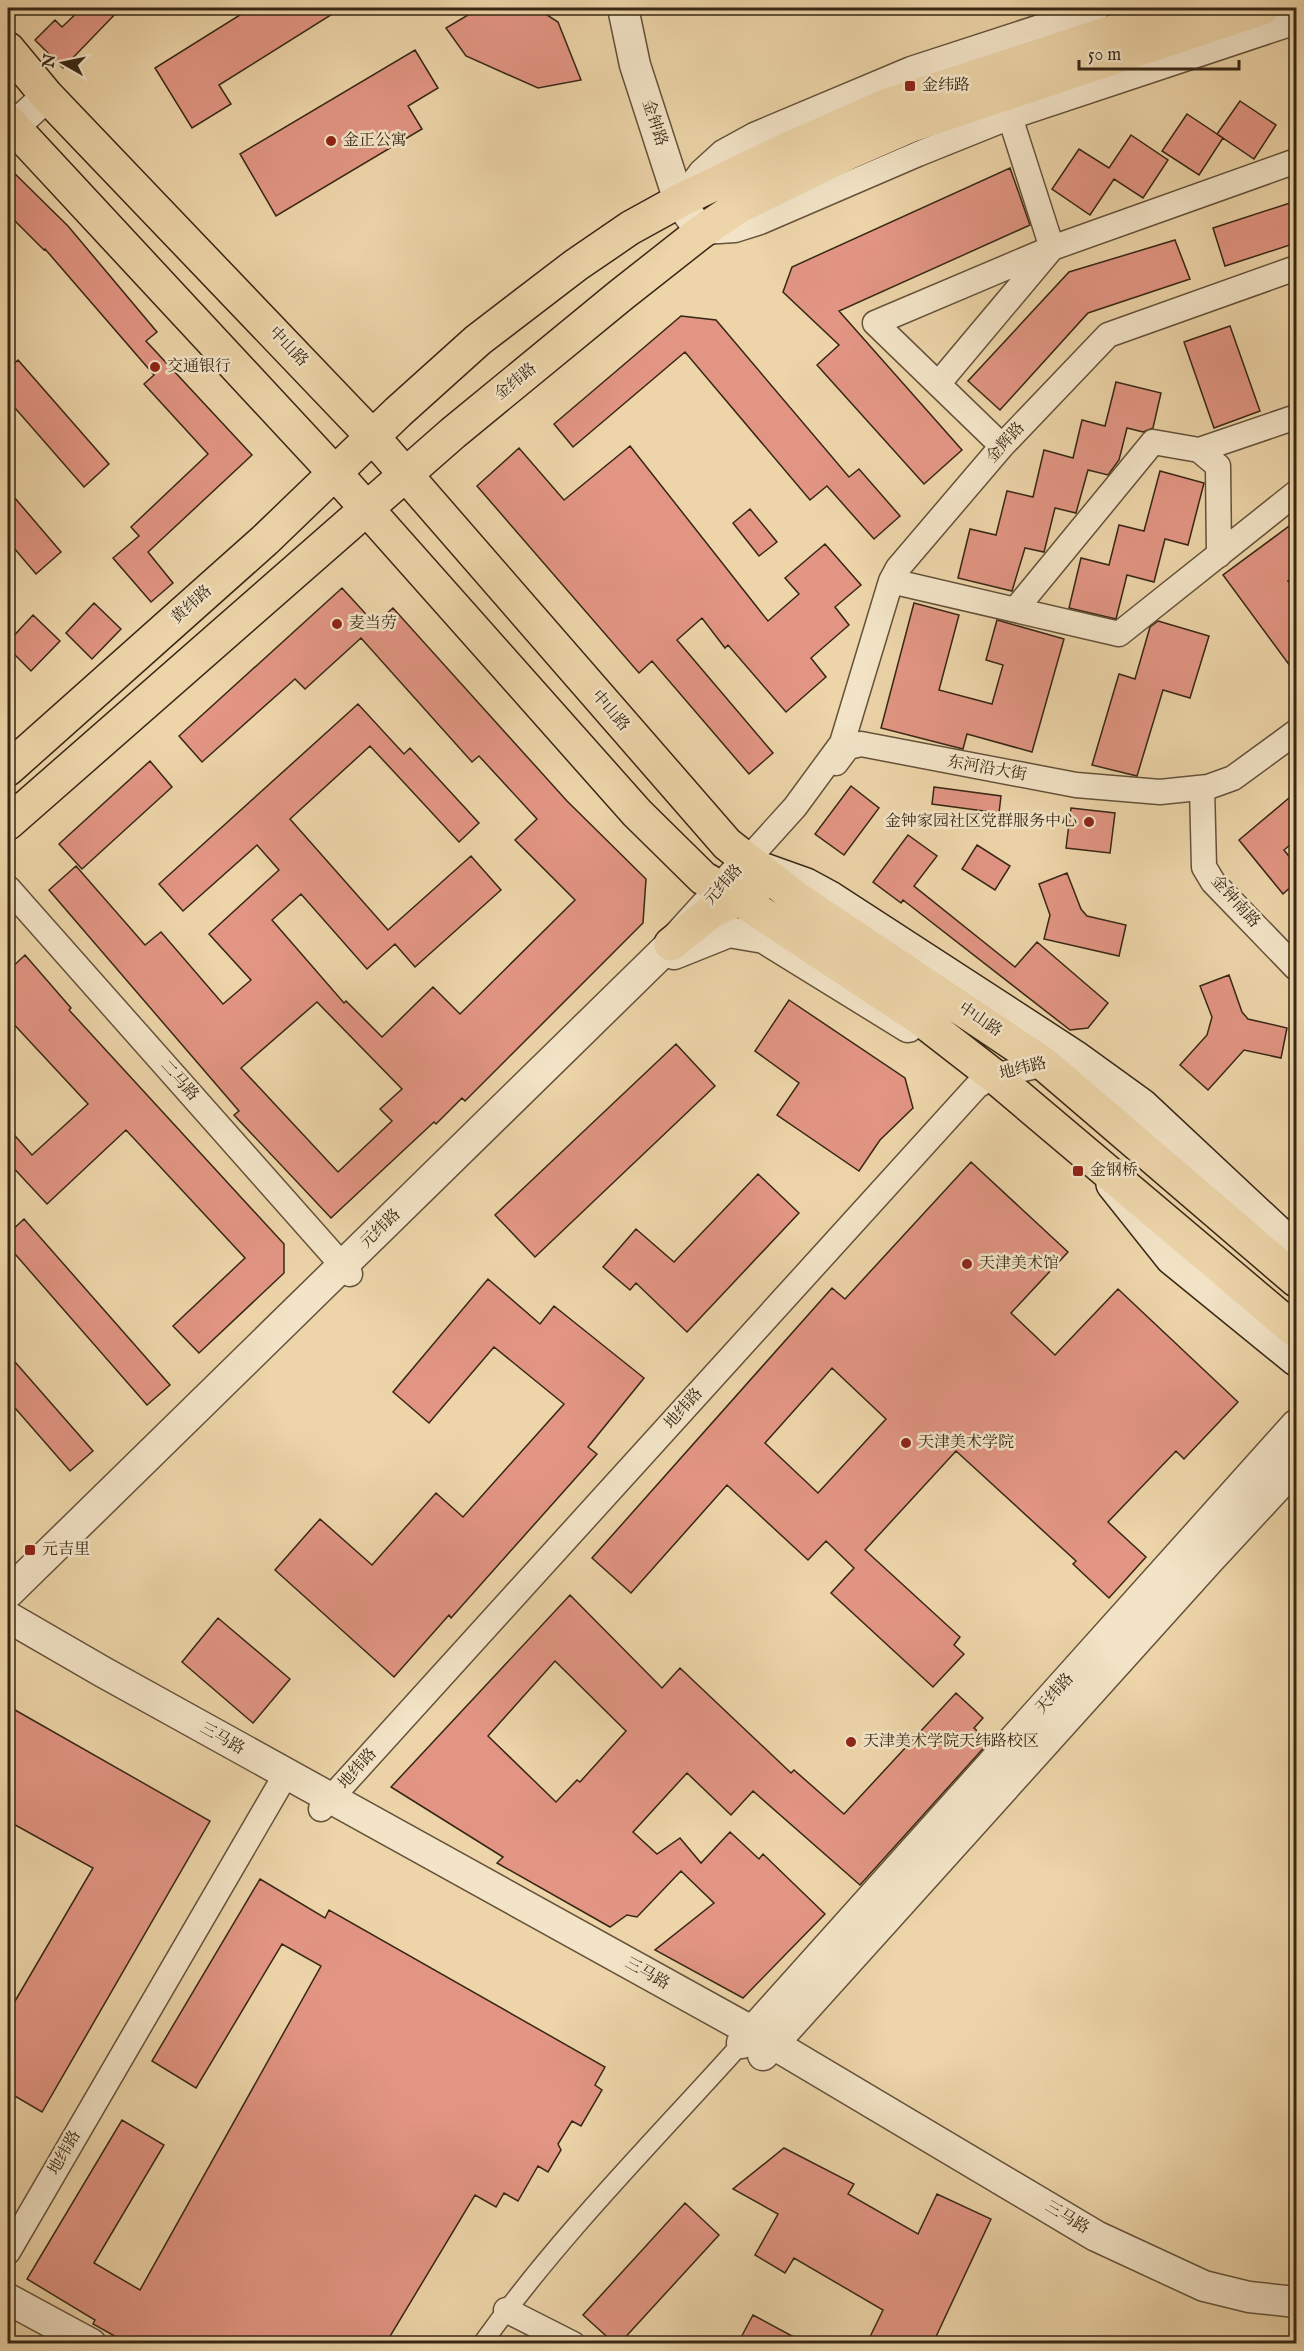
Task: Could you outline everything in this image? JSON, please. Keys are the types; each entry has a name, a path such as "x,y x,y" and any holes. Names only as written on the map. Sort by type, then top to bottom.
{"main road":[{"path":"372,436 505,319 594,252 679,201 787,149 885,106 1186,8"},
{"name":"金纬路","path":"366,509 700,232 738,207 779,185 912,125 1262,8"},
{"name":"中山路","path":"8,49 47,96 372,436 713,831 796,898 1044,1064 1296,1280"},
{"name":"中山路","path":"9,127 335,473 638,813 703,878 918,1017 959,1048 1296,1330"},
{"name":"黄纬路","path":"8,769 265,540 372,436"},
{"path":"8,823 366,509"},
{"path":"752,863 806,885 830,898 1076,1058 1141,1105 1296,1250"},
{"path":"673,949 729,896 766,890 796,898"},
{"path":"1103,1170 1131,1210 1172,1258 1296,1359"}],"street":[{"name":"金钟路","path":"623,8 635,65 679,201 700,232"},
{"path":"679,201 701,172 723,152 754,135 912,69 1098,8"},
{"path":"700,232 735,230 760,222 1010,117 1296,22"},
{"path":"9,127 47,96"},
{"path":"1010,117 1052,248"},
{"path":"1002,446 875,323 1052,248 1296,161"},
{"path":"939,384 1052,248"},
{"name":"金辉路","path":"752,863 842,743 891,581 898,568 1002,446 1108,335 1296,268"},
{"path":"1015,610 1153,442 1199,450 1296,417"},
{"path":"1199,450 1218,466 1219,555"},
{"path":"891,581 1119,634 1296,493"},
{"name":"东河沿大街","path":"752,863 848,747 861,744 1076,785 1160,792 1202,788 1233,778 1296,732"},
{"name":"金钟南路","path":"1202,788 1204,867 1213,882 1296,968"},
{"name":"元纬路","path":"729,896 752,863"},
{"name":"二马路","path":"8,888 347,1270"},
{"path":"673,949 729,932 764,938 901,1023 959,1048"},
{"name":"元纬路","path":"11,1597 673,949"},
{"name":"地纬路","path":"326,1804 977,1086 994,1076 1076,1058"},
{"name":"天纬路","path":"758,2044 1296,1425"},
{"name":"天纬路","path":"758,2044 1296,1466"},
{"name":"三马路","path":"8,1617 283,1780"},
{"name":"三马路","path":"8,1629 758,2044 1096,2236 1204,2286 1249,2297 1296,2302"},
{"name":"地纬路","path":"8,2252 283,1780"},
{"path":"482,2343 506,2310 619,2179 758,2044"},
{"name":"三马路","path":"758,2044 1085,2243 1200,2294 1254,2308 1296,2312"},
{"path":"8,2299 91,2343"},
{"path":"506,2310 573,2343"}],"building":[{"path":"82,8 121,8 63,68 35,40 55,20 62,27"},
{"path":"251,8 342,8 219,85 231,104 192,128 155,68"},
{"path":"478,9 538,9 558,22 581,80 538,88 466,56 446,28"},
{"name":"金正公寓","path":"415,50 438,88 408,106 422,129 276,216 240,154"},
{"path":"1240,101 1276,125 1254,159 1217,134"},
{"path":"1187,114 1223,138 1199,175 1162,151"},
{"path":"1131,135 1168,160 1143,198 1114,179 1090,215 1052,189 1079,149 1109,168"},
{"path":"8,167 68,226 157,332 146,341 252,455 148,552 173,583 151,602 113,558 139,536 131,527 208,454 144,384 154,375 45,249 8,214"},
{"path":"1010,168 1030,225 839,311 962,450 924,484 817,365 839,345 783,292 792,267"},
{"path":"1296,201 1296,243 1225,266 1213,228"},
{"path":"1175,240 1190,279 1088,313 1000,410 968,381 1069,272"},
{"path":"681,316 716,320 849,477 859,469 900,516 874,539 827,486 810,500 685,352 573,447 554,424"},
{"path":"1230,326 1260,411 1214,428 1184,342"},
{"path":"18,360 109,464 84,487 8,400 8,369"},
{"path":"1116,382 1161,393 1153,428 1143,432 1127,428 1119,460 1108,475 1088,470 1076,513 1055,508 1044,552 1025,548 1012,591 958,578 970,529 996,535 1007,491 1033,497 1044,450 1073,458 1082,420 1105,426"},
{"path":"630,446 768,621 799,594 785,578 825,544 861,585 835,607 849,625 811,658 826,677 786,712 728,645 725,648 702,618 677,640 773,753 749,774 652,661 639,673 477,486 519,448 564,500"},
{"path":"1160,471 1204,483 1188,545 1165,539 1154,582 1127,575 1116,619 1069,608 1081,558 1109,565 1119,525 1144,531"},
{"path":"8,490 61,552 36,574 8,541"},
{"path":"750,509 777,542 759,556 733,523"},
{"path":"1296,521 1296,575 1288,581 1296,593 1296,674 1223,575"},
{"path":"342,588 375,624 393,608 567,801 646,879 643,923 465,1101 462,1098 436,1124 434,1122 331,1218 234,1115 239,1111 49,890 76,866 145,945 161,932 223,1004 251,980 209,934 279,870 257,845 183,911 159,884 358,704 404,754 410,748 479,823 459,842 370,746 290,819 388,930 471,856 501,890 415,967 395,944 367,969 301,894 272,920 344,1003 346,1001 382,1037 433,987 460,1014 575,900 515,840 537,819 479,756 472,762 361,638 305,689 295,679 202,762 179,736","holes":["317,1002 402,1089 380,1109 392,1121 338,1172 241,1068"]},
{"path":"94,603 121,629 92,659 66,633"},
{"path":"914,603 959,615 939,690 992,704 1003,665 986,660 997,620 1064,639 1032,752 967,734 963,749 881,728"},
{"path":"33,615 60,641 31,671 8,648 8,642"},
{"path":"1158,621 1209,636 1190,698 1163,690 1137,776 1092,765 1119,674 1135,679 1150,627"},
{"path":"150,761 172,787 82,869 59,844"},
{"path":"851,786 879,808 844,855 815,834"},
{"path":"934,787 1001,796 999,813 932,804"},
{"path":"1296,792 1296,840 1284,850 1296,865 1296,882 1283,894 1239,840"},
{"path":"1071,808 1115,813 1110,853 1066,848"},
{"path":"908,835 937,856 914,886 1015,967 1037,942 1108,1003 1088,1028 1070,1030 903,900 901,903 873,882"},
{"path":"977,845 1010,866 995,890 962,869"},
{"path":"1067,873 1081,909 1087,916 1126,925 1119,956 1044,939 1050,915 1039,884"},
{"path":"25,955 71,1008 69,1010 284,1244 284,1273 199,1353 173,1326 245,1258 126,1130 47,1204 8,1162 8,1128 32,1155 88,1104 8,1018 8,971"},
{"path":"1229,975 1242,1012 1248,1019 1287,1028 1281,1058 1244,1050 1208,1090 1180,1065 1207,1035 1212,1017 1200,986"},
{"path":"789,1000 905,1078 913,1108 880,1140 859,1171 777,1115 799,1083 755,1051"},
{"path":"676,1044 715,1086 535,1257 495,1215"},
{"path":"971,1162 1068,1252 1011,1313 1055,1355 1118,1289 1238,1402 1184,1459 1176,1451 1108,1522 1146,1557 1109,1598 1073,1564 1076,1561 956,1451 865,1550 960,1637 954,1645 964,1654 933,1687 831,1593 854,1568 826,1541 808,1560 727,1485 631,1593 592,1558 832,1288 845,1299","holes":["832,1368 886,1419 818,1493 765,1443"]},
{"path":"758,1174 799,1213 687,1332 636,1283 630,1290 603,1267 636,1229 674,1262"},
{"path":"24,1219 170,1385 147,1405 8,1246 8,1234"},
{"path":"488,1279 540,1324 554,1306 644,1378 588,1447 597,1454 451,1618 449,1615 394,1677 275,1570 320,1519 372,1565 436,1493 463,1517 564,1404 494,1347 429,1423 393,1392"},
{"path":"8,1354 93,1451 70,1471 8,1400"},
{"path":"570,1595 662,1688 680,1668 791,1773 794,1770 844,1814 956,1693 983,1718 974,1728 989,1742 860,1885 753,1791 731,1815 687,1773 633,1832 657,1854 680,1838 701,1863 730,1832 759,1859 763,1854 825,1914 743,1998 655,1950 714,1903 681,1871 637,1917 627,1915 610,1927 497,1863 503,1857 391,1787","holes":["555,1661 626,1731 580,1782 577,1780 556,1802 488,1736"]},
{"path":"218,1618 290,1679 253,1723 182,1662"},
{"path":"8,1706 210,1821 42,2112 8,2092 8,2013 93,1868 8,1821"},
{"path":"260,1879 325,1918 329,1910 605,2067 595,2085 602,2090 581,2126 572,2121 558,2144 561,2150 548,2172 538,2166 518,2201 504,2193 496,2207 475,2195 386,2343 127,2343 93,2324 95,2320 27,2279 122,2120 164,2145 94,2263 140,2290 321,1966 282,1944 196,2088 152,2061"},
{"path":"784,2148 854,2184 848,2194 918,2234 937,2194 991,2219 933,2343 867,2343 883,2310 794,2258 785,2273 755,2255 778,2214 733,2189"},
{"path":"685,2203 719,2235 620,2343 614,2343 583,2315"},
{"path":"753,2315 805,2343 738,2343"}],"place":[{"name":"金纬路","path":"910,86"},
{"name":"金正公寓","path":"331,141"},
{"name":"交通银行","path":"155,367"},
{"name":"麦当劳","path":"337,624"},
{"name":"金钟家园社区党群服务中心","path":"1089,822"},
{"name":"金钢桥","path":"1078,1171"},
{"name":"天津美术馆","path":"967,1264"},
{"name":"天津美术学院","path":"906,1443"},
{"name":"元吉里","path":"30,1550"},
{"name":"天津美术学院天纬路校区","path":"851,1742"}]}
